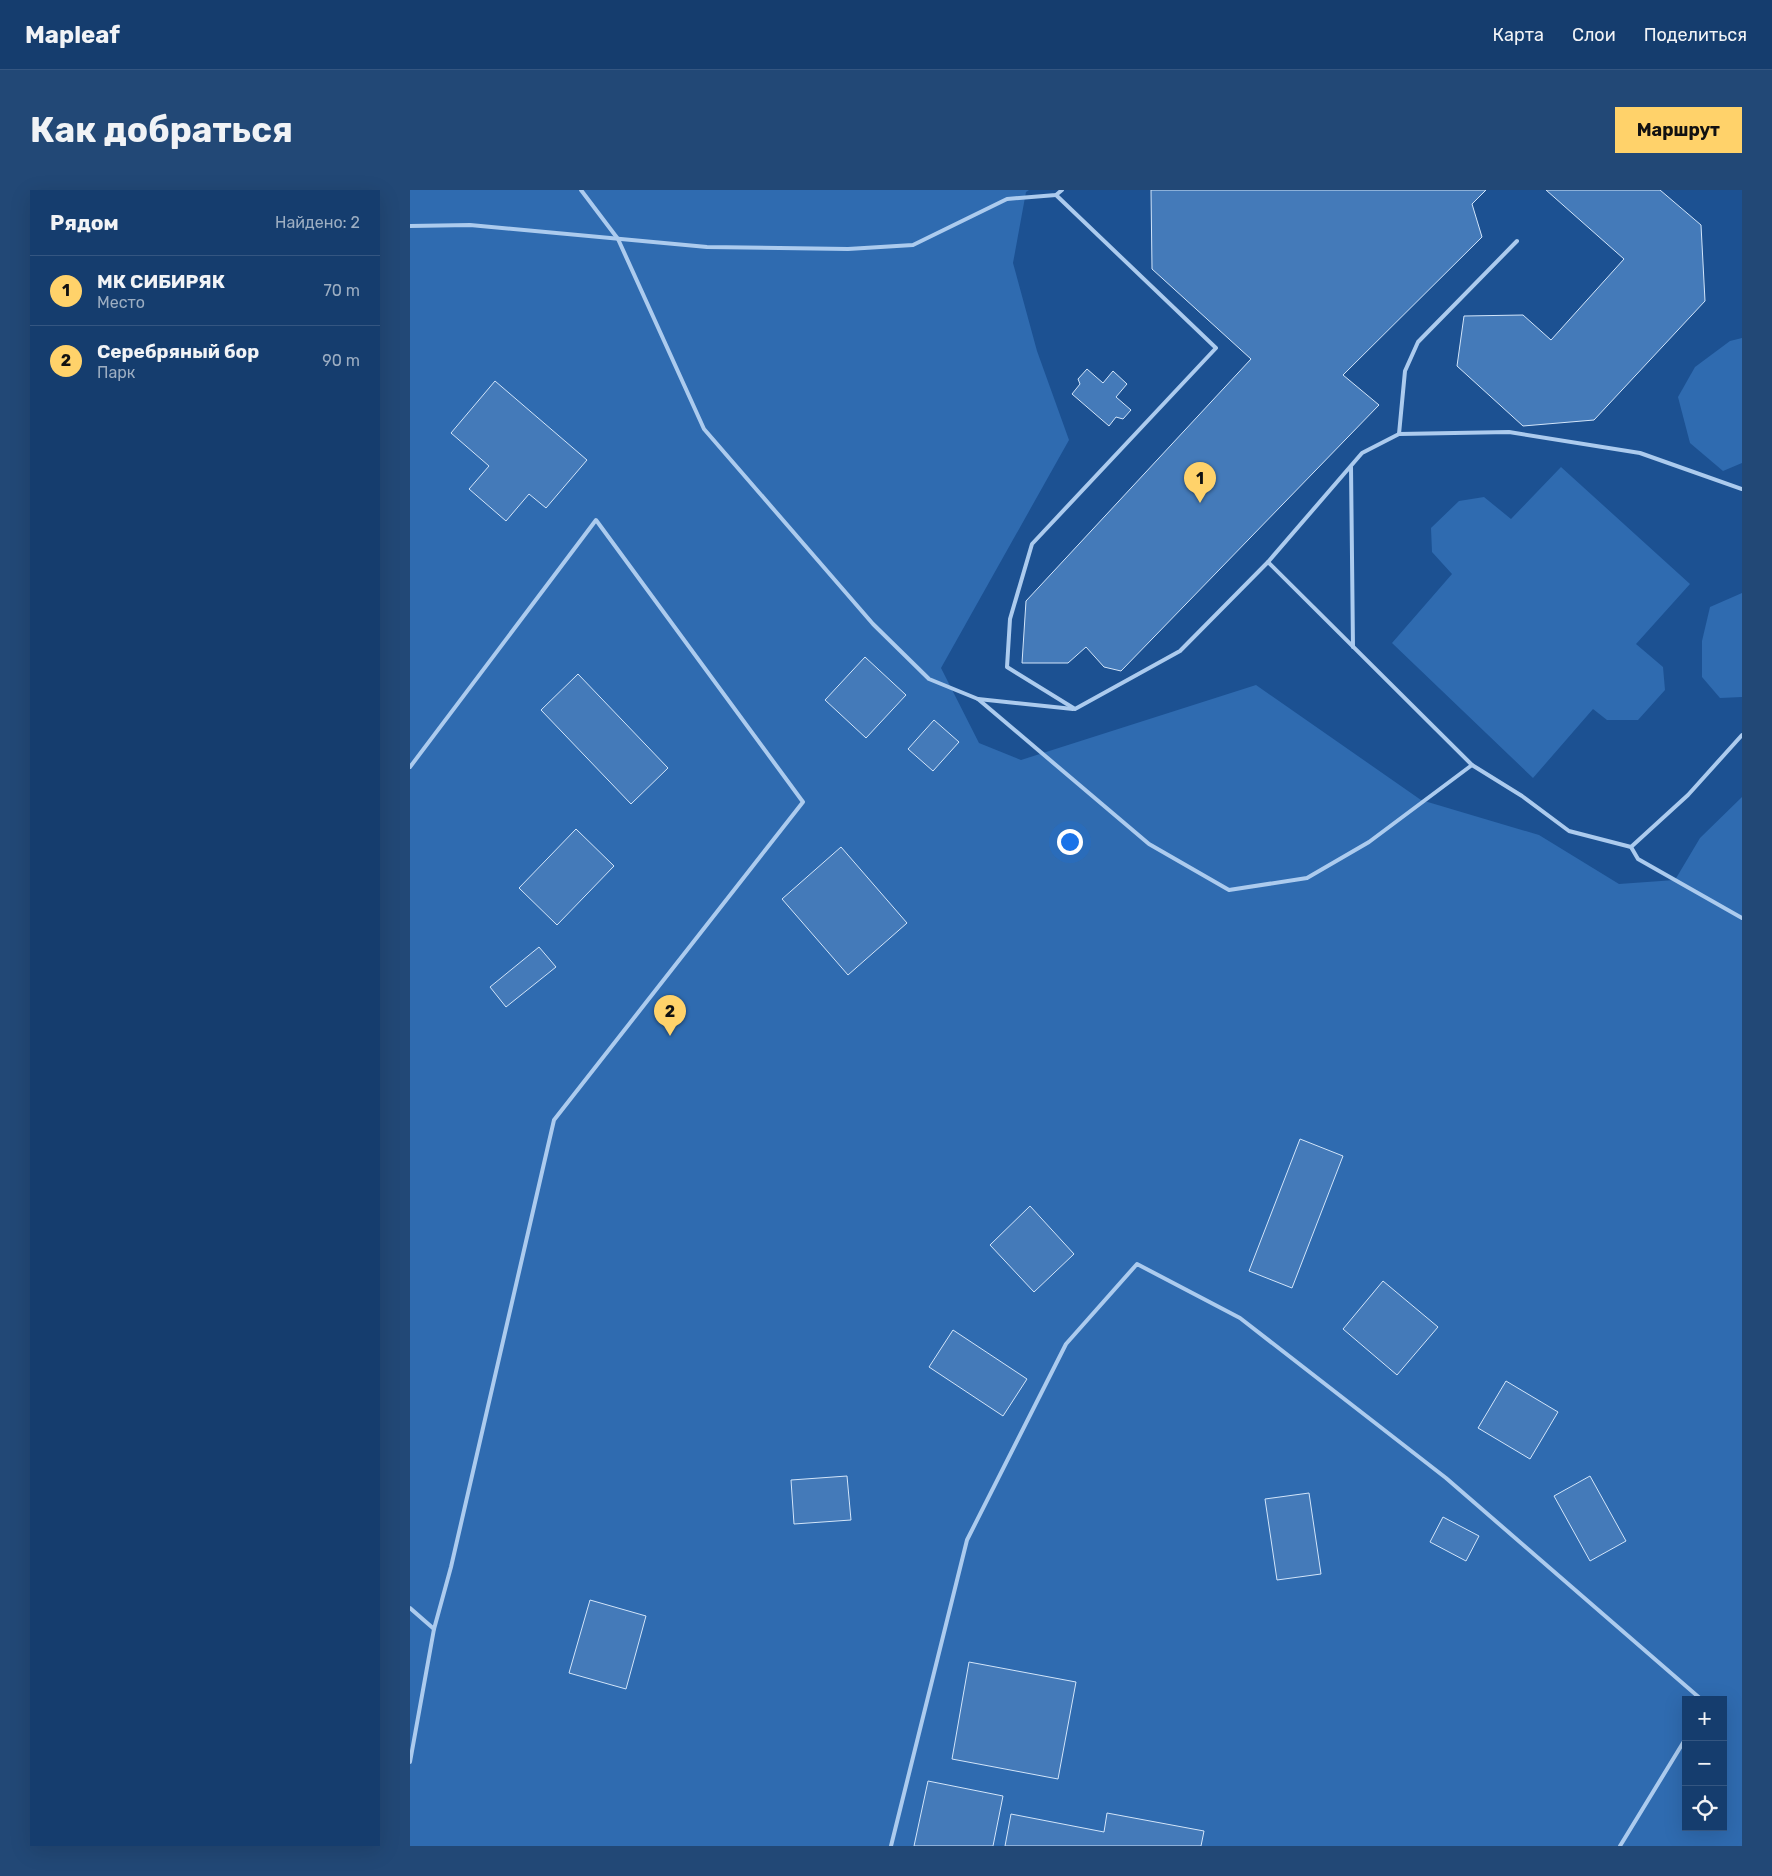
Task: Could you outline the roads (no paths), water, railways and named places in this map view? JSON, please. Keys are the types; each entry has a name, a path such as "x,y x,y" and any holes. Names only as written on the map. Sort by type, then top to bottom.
{"lane":[{"path":"581,190 618,239 704,429 874,624 929,679 978,699 1075,709 1180,651 1268,562 1362,453 1399,434 1509,432 1622,450 1640,453 1742,489"},
{"path":"410,226 470,225 707,247 848,249 912,245 1007,199 1056,195 1062,190"},
{"path":"1056,195 1216,348 1032,544 1010,619 1007,667 1075,709"},
{"path":"1399,434 1405,370 1418,342 1517,241"},
{"path":"1351,467 1353,647"},
{"path":"410,767 596,520 803,802 554,1120 451,1567 434,1629 410,1762"},
{"path":"1268,562 1472,764 1522,796 1569,831 1631,847 1638,859 1742,918"},
{"path":"978,699 1149,844 1229,890 1307,878 1369,842 1472,764"},
{"path":"1631,847 1688,795 1742,735"},
{"path":"890,1846 967,1540 1066,1344 1137,1264 1240,1318 1446,1478 1697,1696"},
{"path":"410,1608 434,1629"},
{"path":"1620,1846 1684,1741"}],"place":[{"name":"МК СИБИРЯК","path":"1200,503"},
{"name":"Серебряный бор","path":"670,1036"}]}
